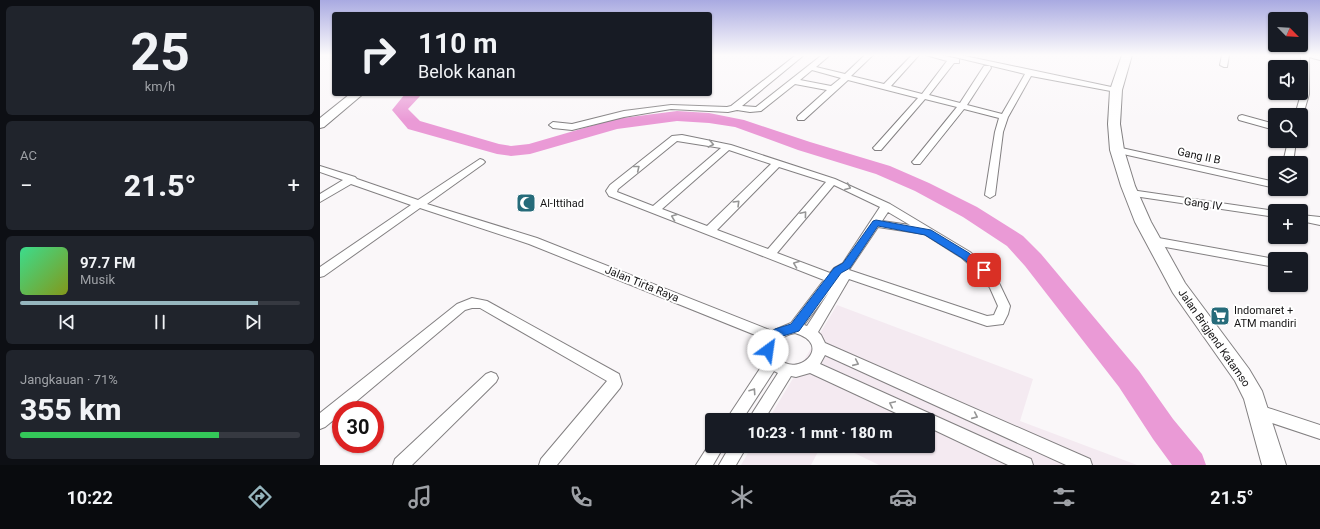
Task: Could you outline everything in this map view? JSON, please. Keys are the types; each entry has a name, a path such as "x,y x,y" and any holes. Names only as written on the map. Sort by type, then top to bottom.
{"street":[{"path":"553,125 572,127 624,114 665,108 689,107 728,110 736,107 774,77"},
{"path":"736,107 750,110 758,109 800,77"},
{"path":"801,118 846,77 1004,117"},
{"path":"886,87 896,77"},
{"path":"878,148 924,96 938,77"},
{"path":"917,162 962,106 981,77"},
{"path":"990,195 999,132 1004,117 1027,77"},
{"path":"1038,77 1116,90"},
{"name":"Jalan Brigjend Katamso","path":"1120,77 1116,90 1114,124 1117,150 1131,193 1153,241 1187,301 1242,375 1254,398 1259,412 1274,465"},
{"path":"1301,108 1305,94 1305,77"},
{"path":"794,81 832,89"},
{"path":"320,124 355,96"},
{"path":"1242,118 1268,125"},
{"path":"676,138 728,147 832,181 886,206 966,255 984,270 995,286 1004,306 1002,314 998,320 988,321 841,274 770,254 613,194 612,189 676,138"},
{"path":"655,210 728,147"},
{"name":"Gang II B","path":"1117,150 1268,183"},
{"path":"320,273 480,162"},
{"path":"709,231 777,164"},
{"name":"Jalan Tirta Raya","path":"320,169 533,241 773,337"},
{"path":"320,199 352,180"},
{"path":"770,254 832,181"},
{"name":"Gang IV","path":"1131,193 1268,213"},
{"path":"795,328 841,274 886,206"},
{"path":"1308,219 1320,221"},
{"path":"876,223 928,232"},
{"path":"1153,241 1268,262"},
{"path":"811,332 841,274"},
{"path":"320,422 461,306 471,302 476,302 483,304 614,378 615,384 547,465"},
{"path":"795,328 811,332 817,339 820,347 819,354 810,366 795,371 787,370 772,362 768,350 773,337 787,329 795,328"},
{"path":"820,347 1084,465"},
{"path":"739,413 772,362"},
{"path":"810,366 913,413"},
{"path":"760,413 787,370"},
{"path":"401,465 491,378"},
{"path":"1259,412 1320,432"},
{"path":"935,423 1025,465"},
{"path":"704,465 712,453"},
{"path":"727,465 735,453"}],"shaded area":[{"path":"837,305 1033,379 1020,421 1137,465 879,465 854,453 935,453 935,413 772,413"},
{"path":"748,453 817,453 811,465 741,465"}],"waterway":[{"path":"412,96 400,110 414,125 497,149 511,151 530,149 615,124 677,116 709,118 738,123 804,146 883,170 922,187 970,212 1015,241 1033,260 1129,379 1163,429 1191,465"}],"place":[{"name":"Al-Ittihad","path":"526,203"},
{"name":"Indomaret + ATM mandiri","path":"1220,316"}],"route":[{"path":"768,350 773,337 779,332 795,328 838,271 847,266 876,223 928,232 966,255 984,270"}]}
